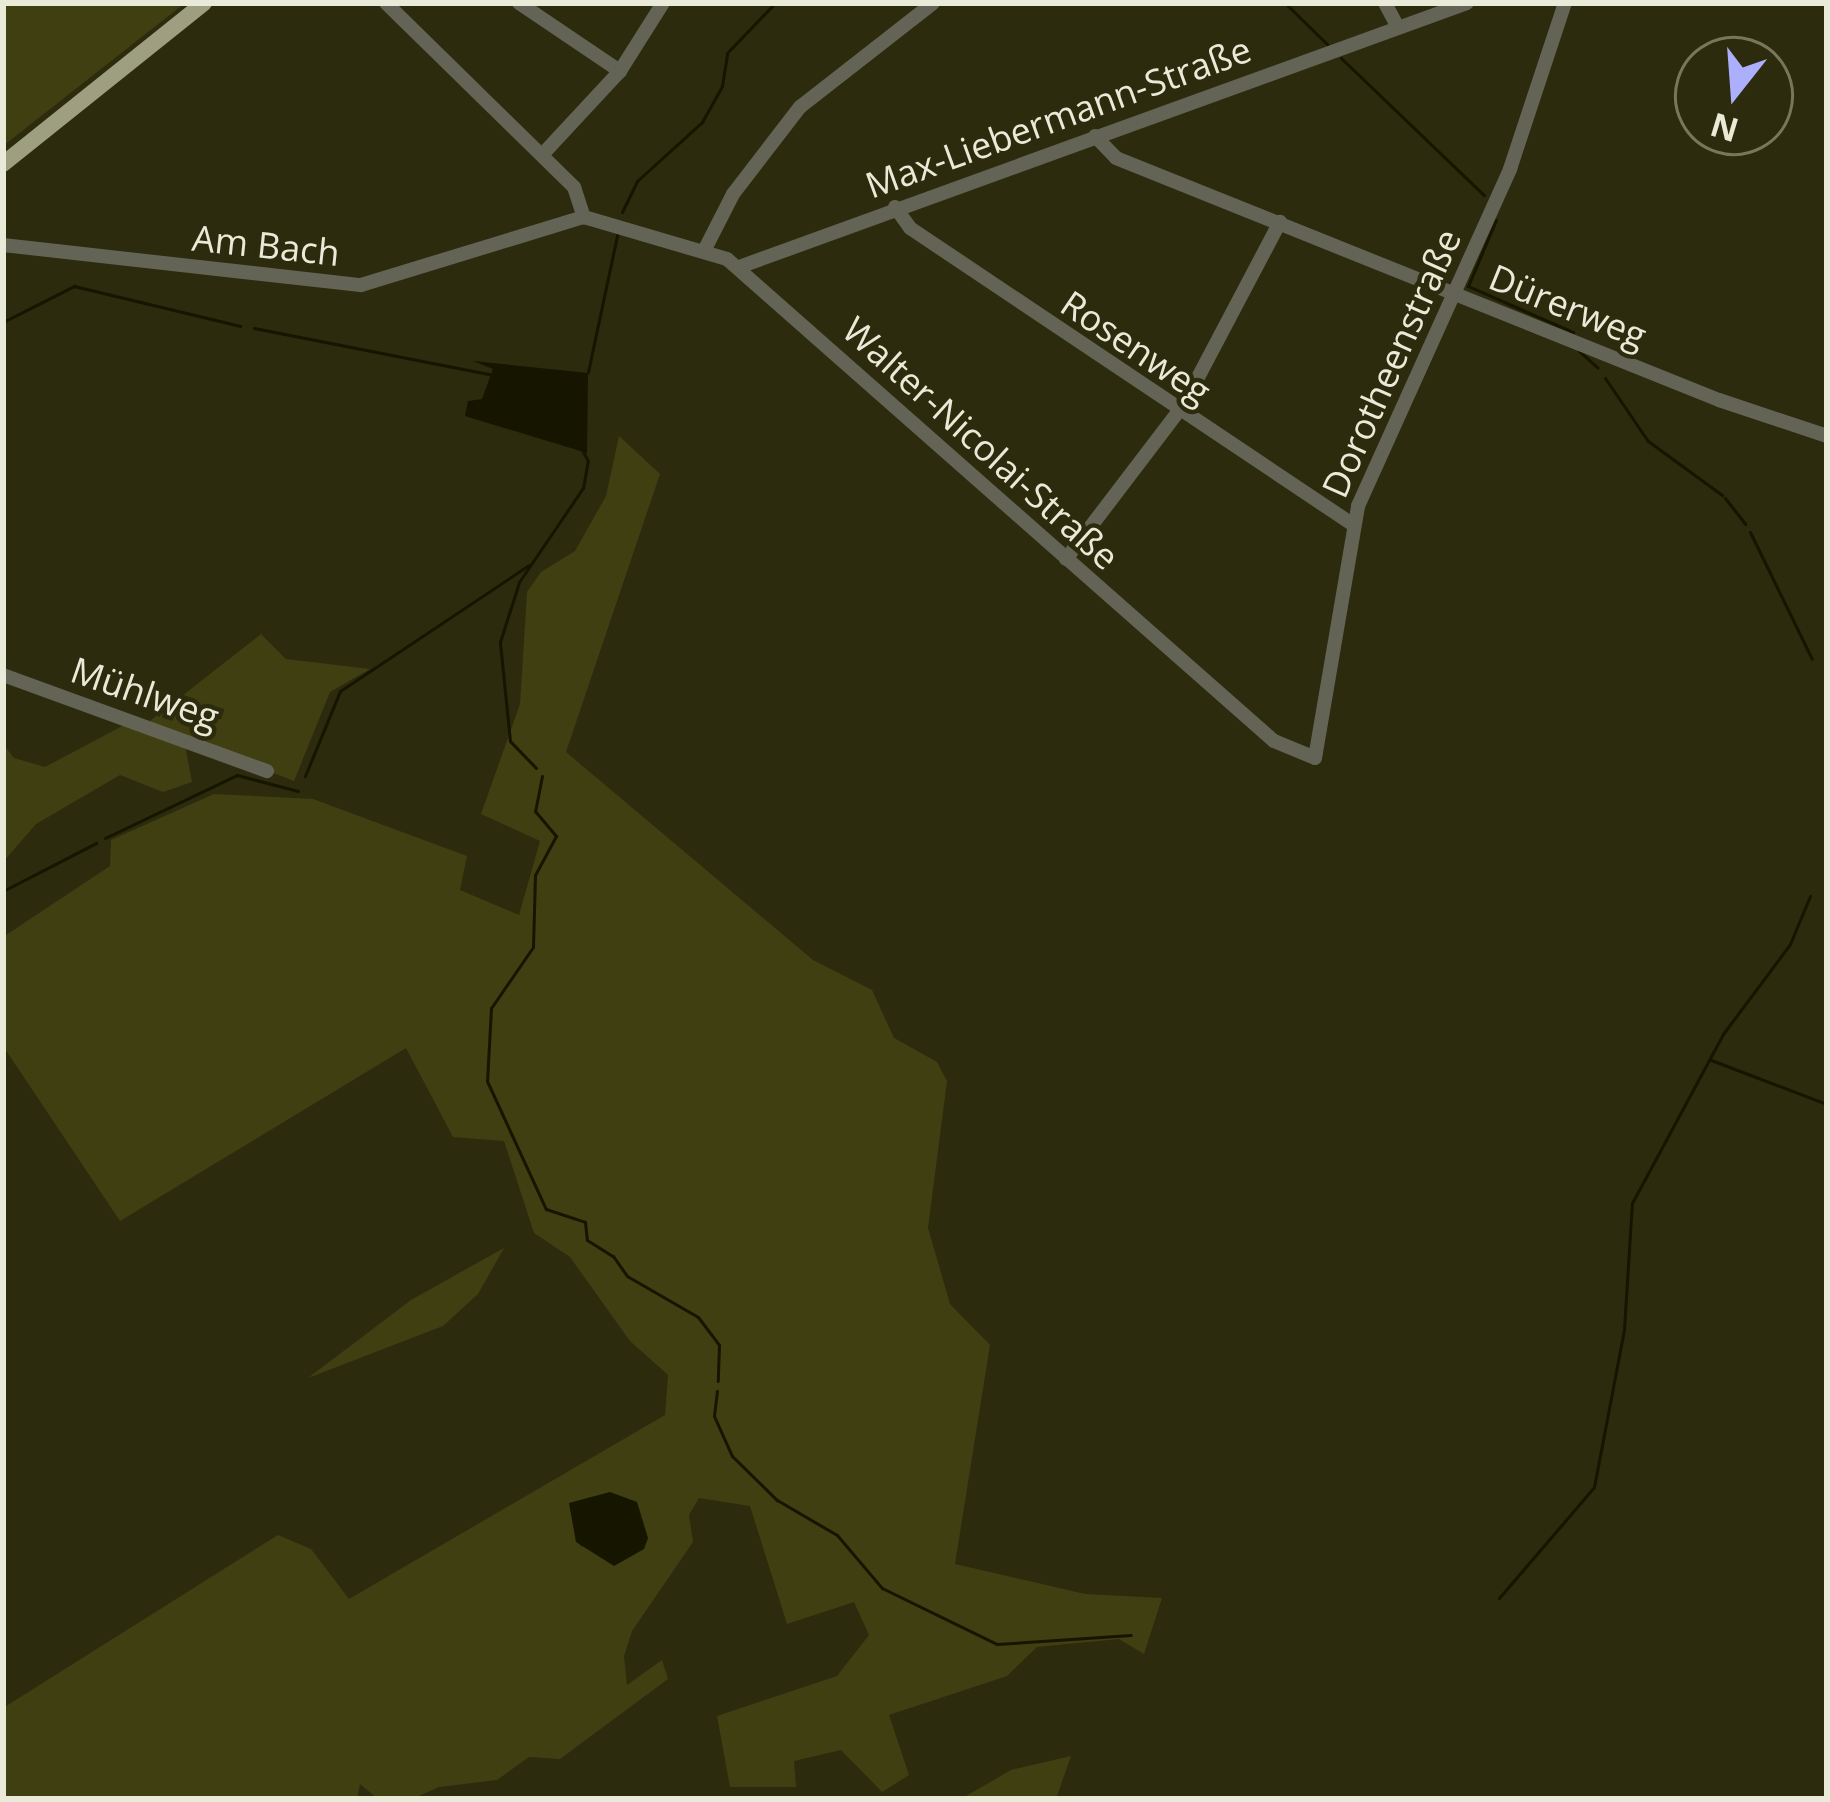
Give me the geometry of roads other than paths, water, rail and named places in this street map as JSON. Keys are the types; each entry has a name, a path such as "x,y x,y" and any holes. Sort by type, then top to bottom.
{"main road":[{"path":"3,164 204,3"}],"street":[{"path":"386,3 574,187 584,217"},
{"path":"519,3 620,71"},
{"path":"542,155 620,71 663,3"},
{"path":"704,251 733,194 800,107 933,3"},
{"path":"1385,3 1398,27"},
{"name":"Max-Liebermann-Straße","path":"739,267 1467,3"},
{"name":"Dorotheenstraße","path":"1315,758 1352,524 1510,169 1565,3"},
{"name":"Dürerweg","path":"1095,136 1116,158 1827,436"},
{"name":"Rosenweg","path":"895,207 910,228 1178,412 1352,524"},
{"name":"Walter-Nicolai-Straße","path":"584,217 704,251 739,267 1274,741 1315,758"},
{"name":"Am Bach","path":"3,245 362,285 584,217"},
{"path":"1066,559 1178,412 1280,222"},
{"name":"Mühlweg","path":"3,675 267,770"}],"waterway":[{"path":"622,212 637,181 702,122 722,86 727,53 775,3"},
{"path":"1285,3 1327,44"},
{"path":"1341,58 1484,195"},
{"path":"1496,220 1468,286 1573,332"},
{"path":"588,372 617,235"},
{"path":"3,322 74,286 240,326"},
{"path":"254,328 493,375"},
{"path":"1579,351 1598,368"},
{"path":"1605,378 1648,441 1722,495"},
{"path":"536,768 510,741 500,642 519,582 583,488 588,461 581,448"},
{"path":"1725,498 1745,524"},
{"path":"1750,532 1812,659"},
{"path":"305,776 340,691 529,565"},
{"path":"105,838 237,775 298,791"},
{"path":"542,776 535,811 556,836 535,875 533,947 491,1008 487,1081 546,1209 585,1222 587,1240 613,1256 627,1276 698,1317 719,1345 718,1381"},
{"path":"3,891 96,843"},
{"path":"1499,1598 1594,1487 1624,1329 1632,1203 1723,1034 1790,944 1810,896"},
{"path":"1711,1060 1827,1104"},
{"path":"717,1391 714,1416 732,1456 777,1500 837,1535 882,1588 997,1644 1131,1635"}]}
